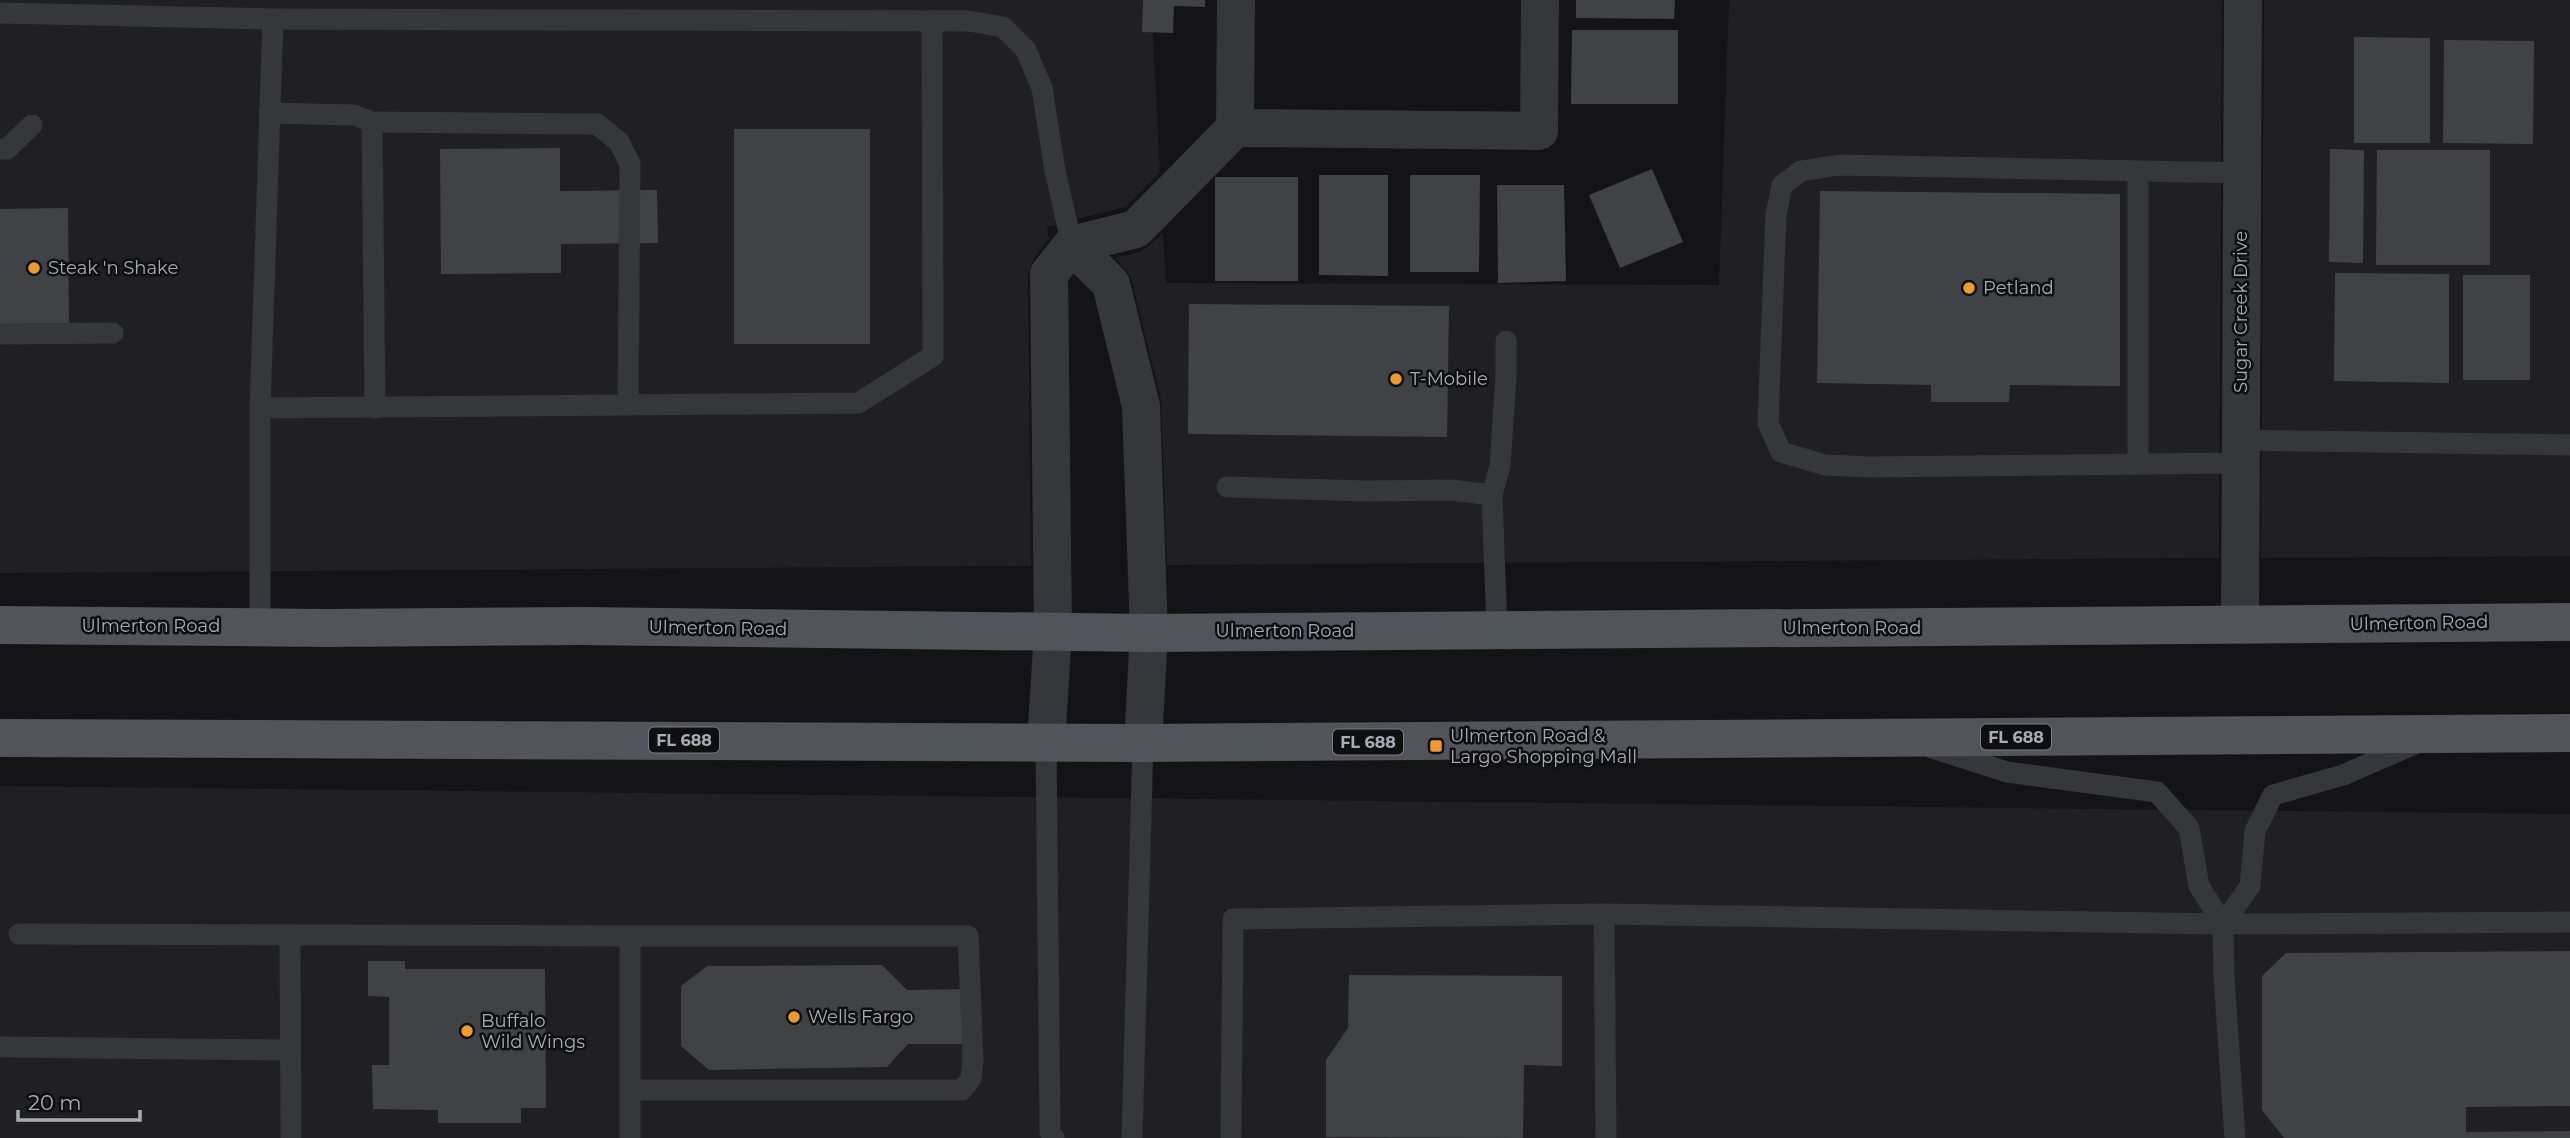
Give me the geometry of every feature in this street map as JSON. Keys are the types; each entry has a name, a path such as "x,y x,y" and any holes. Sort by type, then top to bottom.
{"main road":[{"name":"Ulmerton Road","path":"0,625 581,626 1149,632 2570,622"},
{"name":"FL 688","path":"0,738 1143,743 2570,733"}],"street":[{"path":"1046,743 1053,632 1049,274 1072,245 1136,229 1235,128 1236,0"},
{"path":"1235,128 1539,131 1540,0"},
{"name":"Sugar Creek Drive","path":"2239,624 2243,0"},
{"path":"1072,245 1111,284 1141,406 1149,632 1143,743"}],"lane":[{"path":"0,13 273,19 970,21 1003,27 1026,50 1042,88 1055,171 1072,245"},
{"path":"260,627 260,408 273,19"},
{"path":"260,408 858,403 933,356 932,21"},
{"path":"269,113 354,115 372,122 597,124 619,142 630,164 628,405"},
{"path":"372,122 376,408"},
{"path":"0,149 6,149 32,125"},
{"path":"2242,173 1839,164 1801,171 1782,186 1776,215 1768,423 1781,452 1825,465 1870,467 2138,464 2240,452 2570,445"},
{"path":"2138,171 2138,464"},
{"path":"0,334 113,333"},
{"path":"1497,630 1492,495 1500,466 1506,341"},
{"path":"1227,487 1368,491 1451,490 1492,495"},
{"path":"2223,924 2250,886 2255,831 2273,795 2343,775 2440,733"},
{"path":"1904,738 2007,772 2157,792 2189,828 2199,886 2223,924 2235,1138"},
{"path":"1046,743 1050,1132 1054,1138"},
{"path":"1132,1138 1143,743"},
{"path":"1604,914 1606,1138"},
{"path":"1231,1138 1233,919 1604,914 2223,924 2570,922"},
{"path":"19,934 968,936 973,1060 971,1077 962,1090 630,1090"},
{"path":"290,935 291,1138"},
{"path":"629,1138 631,936"},
{"path":"0,1046 290,1050"}],"shaded area":[{"path":"0,0 1151,0 1160,172 1125,207 1077,219 1070,212 1061,224 1047,227 1049,239 1034,258 1028,274 1031,566 0,573"},
{"path":"1729,0 2222,0 2219,558 1167,565 1161,400 1131,277 1116,258 1140,252 1163,233 1166,283 1719,285"},
{"path":"2264,0 2570,0 2570,556 2261,558"},
{"path":"0,786 2570,814 2570,1138 0,1138"}],"building":[{"path":"1143,0 1205,0 1205,7 1174,6 1173,33 1142,32"},
{"path":"1576,0 1675,0 1674,19 1576,18"},
{"path":"1572,30 1678,30 1678,104 1571,104"},
{"path":"2354,37 2430,38 2430,143 2354,143"},
{"path":"2444,40 2534,41 2533,144 2443,143"},
{"path":"734,129 870,129 870,344 734,344"},
{"path":"560,148 560,191 657,190 658,243 561,244 561,273 441,274 440,149"},
{"path":"2330,149 2364,150 2363,263 2329,262"},
{"path":"2377,150 2490,150 2490,265 2376,265"},
{"path":"1652,169 1683,242 1620,268 1589,195"},
{"path":"1319,175 1388,175 1388,276 1319,275"},
{"path":"1410,175 1480,175 1479,272 1410,272"},
{"path":"1215,177 1298,177 1298,281 1215,281"},
{"path":"1497,185 1564,185 1566,281 1498,283"},
{"name":"Petland","path":"1820,191 2120,194 2120,386 2010,385 2009,402 1931,402 1931,385 1817,383"},
{"name":"Steak 'n Shake","path":"68,208 69,327 0,327 0,209"},
{"path":"2335,273 2449,274 2449,383 2334,381"},
{"path":"2463,275 2530,275 2530,380 2463,380"},
{"path":"1189,304 1449,306 1447,437 1188,434"},
{"path":"2570,951 2570,1106 2466,1107 2466,1132 2570,1131 2570,1138 2284,1138 2262,1110 2262,976 2286,953"},
{"name":"Buffalo Wild Wings","path":"368,961 405,961 405,969 545,969 546,1108 521,1108 521,1123 438,1123 438,1110 373,1109 372,1065 389,1065 389,997 368,996"},
{"name":"Wells Fargo","path":"882,965 907,990 967,989 968,1044 908,1044 887,1067 709,1070 681,1046 681,986 707,966"},
{"path":"1349,975 1562,976 1562,1066 1524,1065 1523,1138 1326,1137 1326,1060 1348,1028"}],"place":[{"name":"Steak 'n Shake","path":"34,268"},
{"name":"Petland","path":"1969,288"},
{"name":"T-Mobile","path":"1396,379"},
{"name":"Ulmerton Road & Largo Shopping Mall","path":"1436,746"},
{"name":"Wells Fargo","path":"794,1017"},
{"name":"Buffalo Wild Wings","path":"467,1031"}]}
